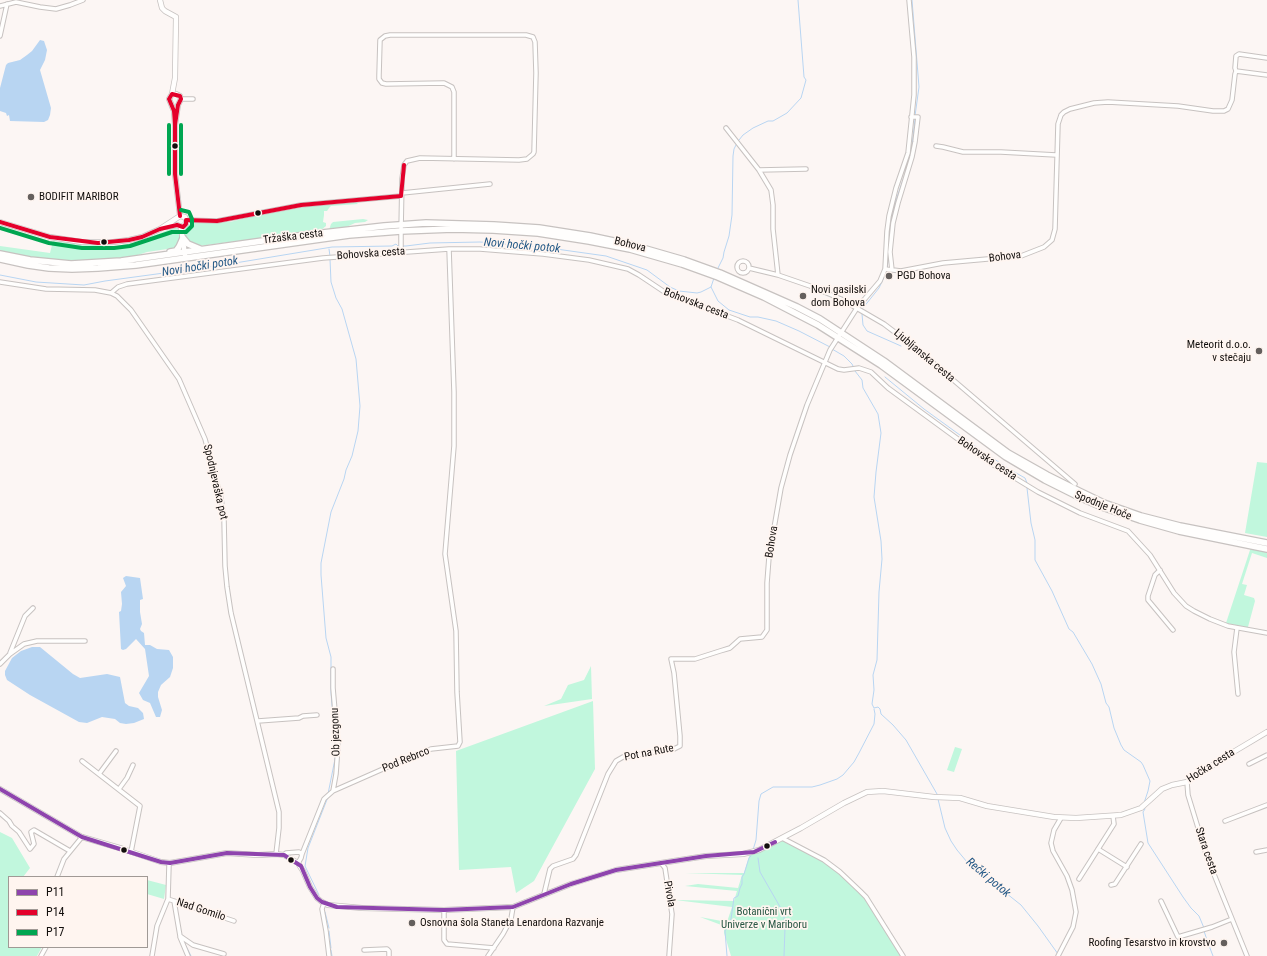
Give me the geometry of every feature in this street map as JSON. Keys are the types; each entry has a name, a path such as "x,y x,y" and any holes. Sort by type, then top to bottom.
{"main road":[{"name":"Tržaška cesta","path":"0,254 30,260 71,264 121,261 158,256 186,255 202,250 312,234 401,228"},
{"name":"Tržaška cesta","path":"0,259 28,265 72,269 136,265 186,255 401,228"},
{"name":"Bohova","path":"401,228 493,230 563,236 630,250 711,272 797,307 841,332 884,361 959,420"},
{"path":"158,256 163,253 176,251 183,238 188,244 202,250"},
{"name":"Bohova","path":"719,275 795,312 818,325 846,342 959,420"},
{"name":"Spodnje Hoče","path":"959,420 1008,453 1047,475 1104,503 1141,516 1180,526 1267,543"},
{"name":"Spodnje Hoče","path":"959,420 1006,457 1045,480 1102,507 1179,531 1267,549"}],"street":[{"path":"0,6 24,3 56,9 83,0"},
{"path":"160,0 162,8 176,17 175,78 172,94 169,99 172,104 175,125 175,174 178,218 186,255"},
{"name":"Bohova","path":"888,269 886,235 889,216 896,188 908,153 914,117 914,84 909,0"},
{"path":"0,36 8,4"},
{"path":"401,251 400,241 404,165 407,161 414,159 518,160 527,159 533,154 536,73 535,42 533,37 390,35 385,36 380,40 379,79 382,83 444,83 452,87 454,92 454,159"},
{"name":"Bohova","path":"888,269 901,271 943,263 1021,256 1033,253 1047,245 1052,240 1055,228 1056,155 1058,122 1061,116 1070,109 1094,103 1108,102 1178,106 1224,111 1228,109 1232,100 1236,71 1236,56 1238,54 1267,58"},
{"path":"1236,71 1267,74"},
{"path":"175,78 178,94 181,99"},
{"path":"172,94 178,94"},
{"path":"181,99 193,99"},
{"path":"175,125 178,105 181,99"},
{"path":"172,104 178,105"},
{"name":"Bohova","path":"740,639 762,637 767,630 767,583 769,559 781,488 797,432 824,362 857,308 880,282 888,269 893,223 912,157 918,118 914,117"},
{"path":"726,128 769,185 772,196 773,229 778,275"},
{"path":"936,146 962,152 1001,152 1056,155"},
{"path":"759,170 806,169"},
{"path":"0,222 50,238 98,243 129,240 142,237 160,229 178,218 185,217 186,220 224,221 301,205 402,195 490,184"},
{"path":"160,229 185,226 186,220"},
{"name":"Pod Rebrco","path":"331,793 417,754 431,749 458,746 460,742 456,631 445,554 454,446 454,392 449,249"},
{"name":"Bohovska cesta","path":"111,293 118,286 127,284 328,257 401,251 480,249 544,254 589,260 628,269 640,275 666,293 738,320 838,369 859,368 871,372 888,388 992,464 1038,492 1080,513 1128,531 1147,551 1174,593 1186,606 1210,620 1238,628 1267,633"},
{"name":"Ljubljanska cesta","path":"749,268 778,275 841,299 884,324 917,349 1075,484"},
{"path":"0,282 46,290 95,290 111,293"},
{"name":"Spodnjevaška pot","path":"111,293 117,296 131,310 179,379 205,439 221,498 224,519 225,566 231,613 279,812 276,854"},
{"path":"1160,570 1156,575 1148,596 1148,600 1173,630"},
{"path":"10,654 25,616 34,608"},
{"path":"1238,628 1234,652 1238,694"},
{"name":"Pot na Rute","path":"544,894 552,866 572,859 576,855 608,774 616,761 623,757 667,751 680,746 674,673 671,659 695,658 703,656 730,648 740,639"},
{"path":"0,664 10,654 24,644 37,641 85,641"},
{"name":"Ob jezgonu","path":"331,793 336,769 338,746 333,688 333,669"},
{"path":"258,721 300,718 303,716 316,715"},
{"name":"Hočka cesta","path":"782,838 856,796 867,792 903,792 939,798 960,798 987,806 1017,812 1061,818 1113,816 1137,810 1162,789 1186,782 1267,732"},
{"path":"99,774 116,751"},
{"path":"1249,764 1267,755"},
{"path":"82,761 140,806 131,852"},
{"path":"119,789 127,778 132,765"},
{"name":"Stara cesta","path":"1186,782 1188,795 1207,857 1248,956"},
{"path":"0,789 82,837 152,860 170,864 227,853 284,855 298,863 313,893 318,899 324,903 357,908 444,910 513,907 571,884 616,870 706,856 754,852 782,838 824,860 840,872 860,891 866,897 903,956"},
{"path":"298,863 326,797 331,793"},
{"path":"1225,821 1267,805"},
{"path":"0,813 19,832 30,849 34,844 31,832 34,830 70,851"},
{"path":"1079,879 1114,824 1113,816"},
{"path":"1061,818 1054,830 1051,843 1053,851 1067,876 1072,890 1076,912 1073,927 1059,954 1064,956"},
{"path":"57,876 64,859 82,837"},
{"path":"1111,885 1115,884 1141,844"},
{"path":"1098,849 1127,867"},
{"path":"1256,852 1267,850"},
{"path":"284,855 286,853 296,851 302,854"},
{"name":"Pivola","path":"661,863 665,868 672,914 669,956"},
{"path":"152,956 157,926 168,899 170,864"},
{"name":"Nad Gomilo","path":"168,899 234,920"},
{"path":"174,900 180,936 188,956"},
{"path":"1161,901 1178,937 1212,927 1232,919"},
{"path":"324,903 322,909 329,956"},
{"path":"488,956 511,919 513,907"},
{"path":"444,910 444,940 447,944 494,948"},
{"path":"180,936 193,945 224,954"},
{"path":"364,950 387,949 389,951 389,956"}],"green space":[{"path":"356,202 358,204 331,206 327,211 324,211 323,222 326,223 326,226 321,230 199,246 192,245 185,237 185,228 191,223 230,222 311,206"},
{"path":"363,219 368,220 365,222 355,223 342,229 329,230 333,222"},
{"path":"175,227 178,229 180,239 178,245 174,248 147,252 132,257 109,260 66,261 22,256 0,251 0,246 50,253 53,241 117,246 141,241"},
{"path":"1257,462 1267,463 1267,537 1245,533"},
{"path":"1251,547 1267,552 1267,558 1252,553 1242,584 1247,585 1244,595 1254,598 1255,601 1248,627 1245,627 1226,623"},
{"path":"591,666 592,699 544,706 561,699 568,685 584,680"},
{"path":"593,701 595,769 534,881 516,893 511,867 459,870 456,751"},
{"path":"955,747 962,749 954,772 947,770"},
{"path":"0,832 12,838 30,868 24,876 8,876 8,948 41,948 37,956 0,956"},
{"name":"Botanični vrt Univerze v Mariboru","path":"782,838 824,860 860,891 903,956 731,956 724,933 724,926 700,917 727,922 732,907 675,900 734,901 737,891 685,886 698,884 738,888 742,875 685,873 744,873 750,853"},
{"path":"148,880 166,885 164,899 148,894"}],"water":[{"path":"40,40 44,41 47,50 45,60 40,70 51,108 50,115 48,120 44,122 10,121 9,115 7,116 6,113 0,111 0,88 6,65 8,63 20,60 27,55"},
{"path":"126,576 140,578 143,599 140,600 142,624 140,629 144,633 145,645 150,645 157,649 169,650 173,657 173,668 170,677 161,685 158,692 162,710 160,717 156,717 150,703 143,700 139,693 149,676 145,649 136,639 126,649 121,649 119,612 121,611 122,604 121,592 126,586 123,578"},
{"path":"32,647 40,647 80,678 107,674 120,677 125,703 129,706 138,708 143,713 144,719 126,724 120,723 115,719 102,717 87,723 79,722 30,695 7,680 5,671 12,658 21,651"}],"waterway":[{"name":"Novi hočki potok","path":"739,140 753,128 768,121 773,121 787,113 801,98 806,80 804,77 798,0"},
{"path":"912,0 919,87 915,116"},
{"path":"912,146 915,119"},
{"name":"Novi hočki potok","path":"717,270 723,258 729,236 732,215 733,156 737,143"},
{"path":"863,308 879,288 887,271 892,217 905,174"},
{"name":"Novi hočki potok","path":"0,275 36,282 84,285 223,265 332,247 392,246 396,244 398,246 406,246 430,243 480,242 542,247 606,256 647,270 670,287 679,291 701,292 711,287 714,278"},
{"path":"329,249 330,256"},
{"path":"328,794 335,759 335,741 331,693 331,657 326,638 321,563 331,512 352,456 358,431 360,406 356,359 342,309 336,298 331,282 330,259"},
{"path":"711,287 718,301 729,310 750,317 758,317 776,321 830,347"},
{"path":"862,314 863,325 867,331 901,346"},
{"path":"832,349 844,356 854,368"},
{"path":"855,371 862,380 863,388 878,414 881,433 874,497 881,541 882,559 879,592 877,660 873,675 874,690 872,704 874,708 878,707 880,709 881,714 906,740 937,794"},
{"path":"885,377 924,409 975,446 1025,478 1027,483"},
{"path":"1027,488 1031,523 1035,540 1035,560 1052,591 1069,629 1073,632 1092,664 1101,684 1114,728 1121,745 1124,750 1143,765 1150,781 1144,803"},
{"path":"753,850 756,840 759,801 761,794 773,787 812,787 837,779 843,775 854,762 874,724 874,709"},
{"path":"319,895 305,866 308,848 328,797"},
{"name":"Rečki potok","path":"938,799 945,828 957,850 967,862 1021,905 1058,954"},
{"path":"1145,809 1143,812 1148,843 1183,897 1199,916 1204,928"},
{"path":"727,956 725,931 731,919 734,898 738,896 742,884 742,877 751,856"},
{"path":"758,858 760,872 783,912 785,928 784,956"},
{"path":"325,912 329,928"},
{"path":"329,931 331,948"},
{"path":"1204,931 1207,940"},
{"path":"1208,943 1213,956"},
{"path":"186,946 191,956"},
{"path":"331,950 332,956"}],"transit line":[{"name":"P14","path":"172,94 180,96 181,99 178,105 175,125 174,111 169,99 172,94"},
{"name":"P17","path":"169,125 169,174"},
{"name":"P14","path":"175,125 175,174 180,216"},
{"name":"P17","path":"181,125 181,174"},
{"name":"P14","path":"401,196 404,165"},
{"name":"P14","path":"186,220 217,221 301,205 401,196"},
{"name":"P17","path":"0,228 49,243 82,248 114,248 130,246 172,232 186,232 192,226 192,219 189,212 181,210"},
{"name":"P14","path":"0,222 50,237 98,243 129,240 142,237 160,229 177,225 183,227 186,224 186,220"},
{"name":"P11","path":"0,789 82,837 161,862 170,863 227,853 284,855 301,866 310,887 317,898 322,902 337,907 444,910 513,907 571,884 616,870 706,856 754,852 775,842"}],"place":[{"name":"BODIFIT MARIBOR","path":"31,197"},
{"name":"PGD Bohova","path":"889,276"},
{"name":"Novi gasilski dom Bohova","path":"803,296"},
{"name":"Meteorit d.o.o. v stečaju","path":"1259,351"},
{"name":"Osnovna šola Staneta Lenardona Razvanje","path":"412,923"},
{"name":"Roofing Tesarstvo in krovstvo","path":"1224,943"}]}
